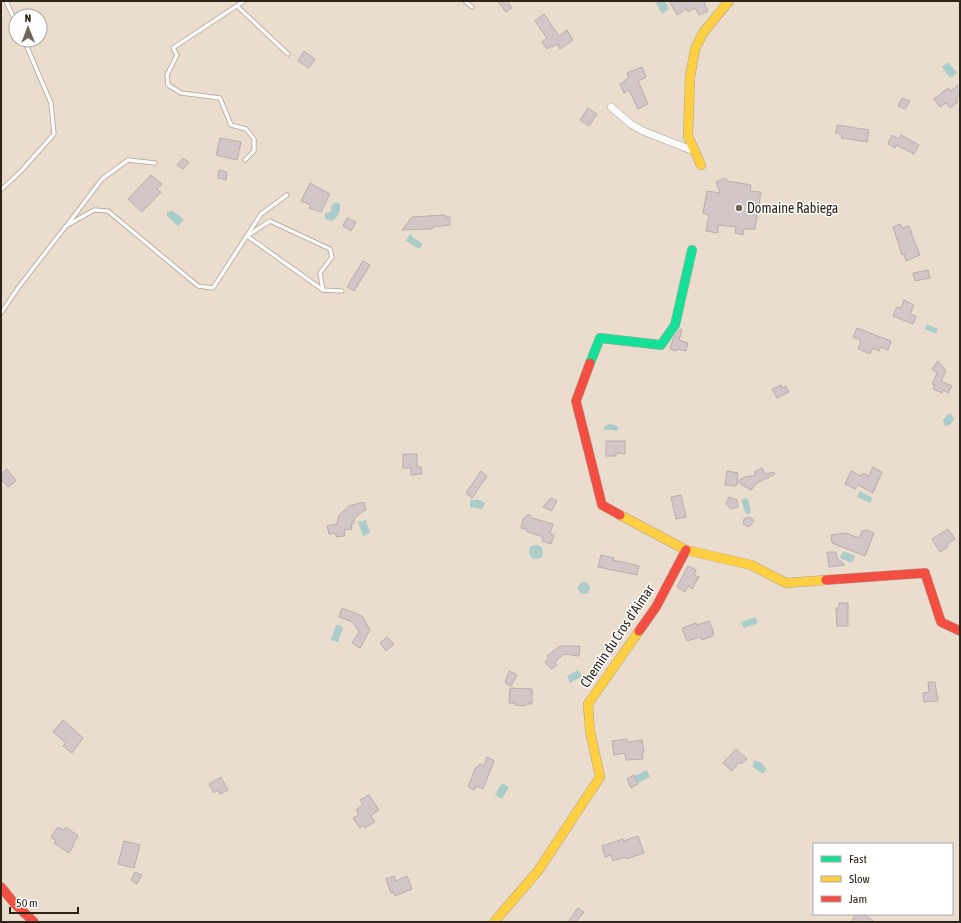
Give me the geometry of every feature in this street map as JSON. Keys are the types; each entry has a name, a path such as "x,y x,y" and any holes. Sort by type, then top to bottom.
{"street":[{"path":"701,165 688,136 690,77 695,49 711,23 729,1"},
{"path":"611,107 631,124 643,131 694,151"},
{"path":"692,250 675,325 661,345 600,338 576,401 602,505 686,550 751,565 786,583 925,573 941,622 960,631"},
{"name":"Chemin du Cros d'Aimar","path":"494,922 538,871 600,777 590,731 588,704 656,607 686,550"},
{"path":"1,887 14,903 34,922"}],"lane":[{"path":"244,1 173,48 177,55 167,75 168,85 181,93 220,98 231,125 246,129 254,139 254,151 245,160"},
{"path":"465,1 472,8"},
{"path":"237,6 288,54"},
{"path":"1,190 22,170 54,134 51,103 27,48"},
{"path":"1,313 18,288 102,179 128,160 155,163"},
{"path":"66,226 94,210 108,211 198,286 214,288 261,214 287,195"},
{"path":"247,236 270,221 330,249 332,257 320,273 323,290"},
{"path":"247,236 323,290 342,291"}],"water":[{"path":"655,1 665,1 669,9 662,14"},
{"path":"948,62 957,73 950,78 942,67"},
{"path":"335,202 340,204 337,216 332,221 325,219 325,214 331,211 331,206"},
{"path":"172,210 184,220 178,226 167,216 167,212"},
{"path":"410,234 423,244 419,249 406,241"},
{"path":"927,324 938,329 936,334 925,329"},
{"path":"948,414 951,414 954,419 950,425 946,426 943,420"},
{"path":"609,424 618,427 618,430 604,430 604,427"},
{"path":"860,491 873,498 870,503 857,497"},
{"path":"747,498 751,511 749,514 746,514 741,500"},
{"path":"470,500 480,500 485,503 482,509 470,507"},
{"path":"366,520 370,533 363,536 358,522"},
{"path":"536,545 541,547 543,552 541,557 536,559 531,557 529,552 531,547"},
{"path":"843,551 855,556 852,563 840,558"},
{"path":"586,582 589,583 589,593 582,594 579,593 578,586 579,583"},
{"path":"755,617 758,623 744,628 741,622"},
{"path":"336,625 340,625 343,628 338,642 331,640"},
{"path":"578,670 582,676 570,683 567,676"},
{"path":"754,761 759,762 764,766 766,769 764,773 761,773 753,767"},
{"path":"647,770 650,777 638,783 635,776"},
{"path":"502,783 509,787 502,799 495,795"}],"building":[{"path":"498,1 507,1 512,8 506,12"},
{"path":"669,1 708,1 704,3 708,11 699,15 695,8 688,12 686,9 677,15"},
{"path":"544,14 559,36 567,30 573,40 560,49 557,44 547,49 542,42 547,38 535,21"},
{"path":"304,51 315,59 309,68 298,61"},
{"path":"642,67 646,77 638,81 648,104 638,109 629,90 624,93 620,84 629,78 627,73"},
{"path":"960,84 960,96 956,99 958,102 950,108 946,103 940,107 934,99 948,88 950,91"},
{"path":"902,98 910,101 905,109 898,106"},
{"path":"588,108 597,114 589,126 580,120"},
{"path":"837,125 869,130 867,142 841,138 842,134 836,133"},
{"path":"892,135 899,139 901,135 919,145 914,154 896,145 895,148 888,144"},
{"path":"220,138 241,142 237,160 216,155"},
{"path":"183,158 189,162 183,169 177,165"},
{"path":"219,170 227,172 226,180 218,178"},
{"path":"151,175 162,184 157,189 161,192 142,212 128,199"},
{"name":"Domaine Rabiega","path":"725,178 727,181 751,185 750,191 761,192 755,229 744,229 743,235 735,233 736,227 718,225 718,233 706,231 709,215 703,213 707,191 720,193 716,182"},
{"path":"310,183 330,194 321,212 309,208 311,205 301,201"},
{"path":"445,215 445,217 450,217 450,225 432,227 432,229 402,230 412,217"},
{"path":"347,218 356,222 351,231 343,226"},
{"path":"900,224 902,228 909,226 920,255 906,261 904,254 902,255 893,227"},
{"path":"363,261 370,265 354,291 347,287"},
{"path":"928,270 930,278 915,281 913,273"},
{"path":"904,300 914,305 910,314 916,316 913,324 893,316 897,307 901,308"},
{"path":"857,328 891,341 888,350 881,347 879,351 873,348 870,354 858,349 861,340 853,337"},
{"path":"680,329 682,330 679,340 688,343 686,351 677,349 676,351 670,349 673,339"},
{"path":"938,361 946,371 941,381 952,386 948,393 943,390 942,393 933,389 935,385 932,384 937,373 932,369"},
{"path":"781,385 782,388 786,386 789,392 777,398 772,389"},
{"path":"606,441 625,441 625,454 616,453 616,456 606,456"},
{"path":"403,454 417,454 417,467 421,467 422,474 411,475 411,468 403,468"},
{"path":"873,467 882,472 873,493 858,485 855,489 845,484 851,471 861,476 863,473 869,476"},
{"path":"762,468 765,474 774,472 775,474 757,483 751,490 737,482 736,486 725,485 727,471 738,473 737,481 745,477 756,475 754,472"},
{"path":"7,469 16,481 8,487 1,479 1,474"},
{"path":"481,471 487,476 472,498 466,493"},
{"path":"681,495 686,517 676,519 671,497"},
{"path":"729,497 737,500 738,507 731,509 726,504"},
{"path":"551,498 557,501 551,511 543,507"},
{"path":"364,502 366,510 354,519 354,524 351,524 352,529 344,530 345,536 336,537 336,533 329,534 327,526 337,524 339,515 349,506"},
{"path":"529,514 532,518 553,524 550,533 554,535 551,544 542,541 543,537 526,531 527,529 521,528 523,519"},
{"path":"750,517 754,521 749,527 743,524 744,519"},
{"path":"948,529 955,539 947,544 948,547 940,552 932,539"},
{"path":"867,530 874,533 865,556 832,543 831,535 846,533 859,538 862,531"},
{"path":"827,552 836,552 837,558 845,565 829,567"},
{"path":"601,555 614,558 613,560 639,566 637,575 598,567"},
{"path":"688,566 696,570 694,575 699,577 692,589 688,586 685,592 677,587"},
{"path":"839,603 848,603 848,626 837,626 836,608 839,608"},
{"path":"342,608 362,616 370,630 360,648 352,643 359,632 353,622 339,617"},
{"path":"709,621 714,633 712,633 713,636 702,640 701,637 687,641 682,628 696,623 697,625"},
{"path":"387,637 394,644 386,651 380,643"},
{"path":"560,646 580,646 579,656 564,654 555,662 557,665 551,669 545,662 549,658 547,656"},
{"path":"509,671 517,675 511,686 505,683"},
{"path":"928,682 935,682 938,701 924,702 923,693 929,692"},
{"path":"510,688 532,689 532,704 526,704 525,706 509,703"},
{"path":"63,720 83,738 72,753 63,746 66,743 53,732"},
{"path":"627,739 627,742 642,740 644,752 642,753 643,759 626,760 625,753 614,755 612,741"},
{"path":"736,749 747,759 742,764 740,762 732,771 723,763"},
{"path":"487,757 494,761 483,789 476,786 474,790 468,787 476,767 480,764 484,766"},
{"path":"634,775 638,784 631,788 627,779"},
{"path":"221,777 228,790 220,794 218,790 214,793 209,784"},
{"path":"369,795 379,810 371,815 375,822 365,828 364,825 360,828 353,818 359,815 356,810 363,805 360,800"},
{"path":"58,827 64,830 66,827 78,836 69,853 54,843 56,841 51,837"},
{"path":"638,836 644,853 626,859 625,857 613,861 611,855 605,857 602,846"},
{"path":"124,841 140,845 134,868 118,864"},
{"path":"135,872 142,875 137,884 131,880"},
{"path":"394,876 396,881 407,876 412,889 395,896 393,892 391,893 386,879"},
{"path":"578,908 584,912 576,922 568,922"},
{"path":"855,915 864,915 875,922 851,922"}],"traffic: fast":[{"path":"590,363 600,338 661,345 675,325 692,250"}],"traffic: slow":[{"path":"701,165 688,136 690,77 695,49 703,33 729,1"},
{"path":"620,515 686,550 751,565 786,583 826,580"},
{"path":"494,922 538,871 600,777 590,731 588,704 639,631"}],"traffic: jam":[{"path":"590,363 576,401 602,505 620,515"},
{"path":"639,631 656,607 686,550"},
{"path":"826,580 925,573 941,622 960,631"},
{"path":"1,887 14,903 34,922"}],"place":[{"name":"Domaine Rabiega","path":"739,208"}]}
